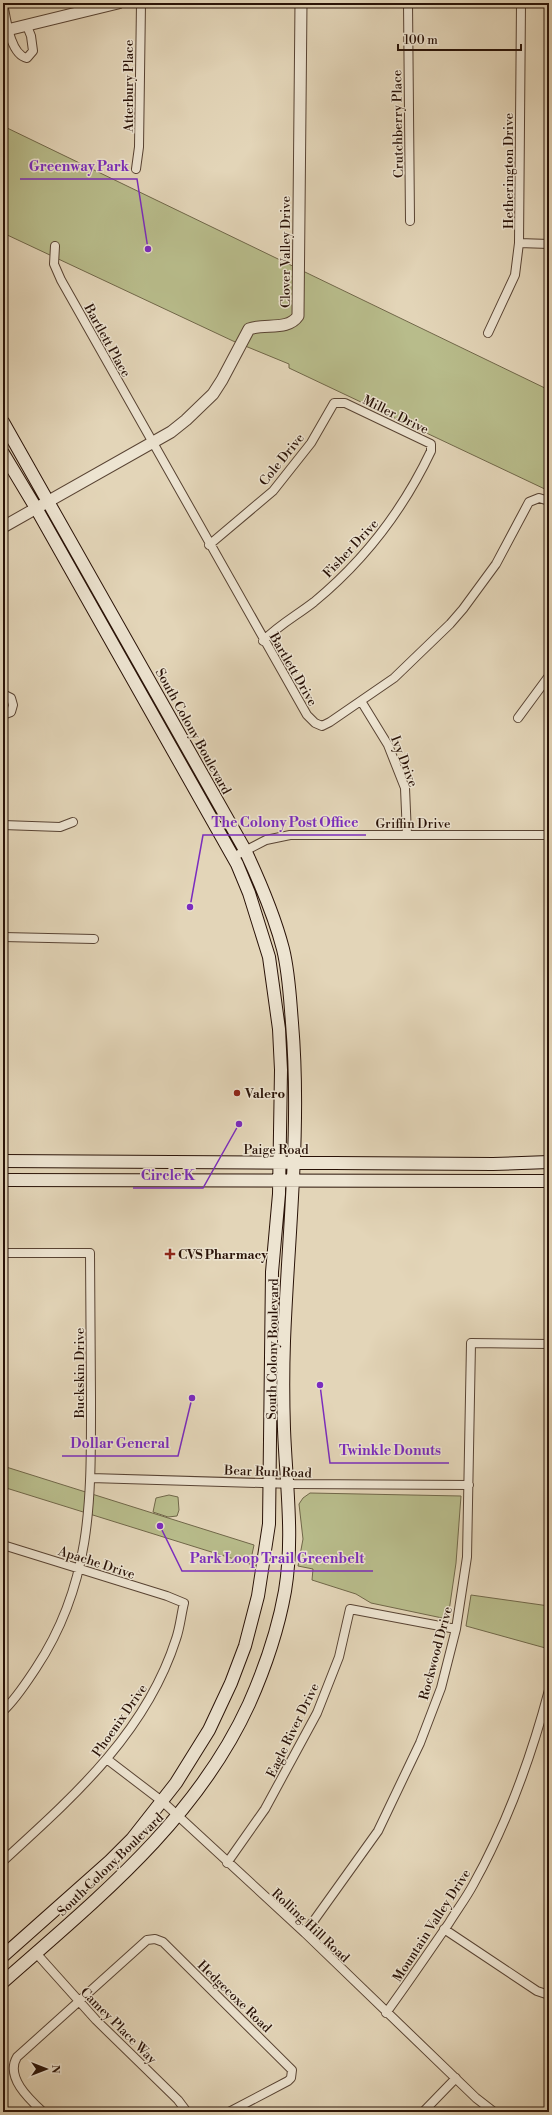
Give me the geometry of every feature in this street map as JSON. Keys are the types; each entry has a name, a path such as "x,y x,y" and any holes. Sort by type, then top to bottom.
{"main road":[{"name":"South Colony Boulevard","path":"3,422 245,850 268,901 284,952 294,1050 294,1181 284,1360 284,1430 288,1484 289,1545 285,1589 271,1647 237,1728 210,1773 179,1817 154,1845 116,1881 3,1982"},
{"name":"South Colony Boulevard","path":"3,453 36,508 233,857 249,893 263,935 275,992 281,1070 279,1181 272,1289 270,1360 270,1483 266,1552 258,1596 245,1646 231,1683 208,1730 193,1757 162,1802 130,1842 3,1956"},
{"path":"152,713 164,706"},
{"path":"263,935 274,920"},
{"path":"275,992 289,991"},
{"name":"Paige Road","path":"3,1161 279,1163 549,1162"},
{"path":"158,1162 161,1180"},
{"path":"447,1181 448,1163"},
{"path":"3,1180 549,1181"},
{"path":"272,1289 279,1282 288,1279"},
{"path":"270,1360 284,1360"}],"street":[{"path":"3,3 6,31 17,53 27,58 33,52 31,36 27,26"},
{"path":"6,31 118,3"},
{"name":"Atterbury Place","path":"136,169 139,147 141,3"},
{"name":"Clover Valley Drive","path":"3,527 171,432 213,394 222,380 248,329 258,326 287,325 294,321 298,316 300,3"},
{"name":"Crutchberry Place","path":"408,3 410,221"},
{"name":"Hetherington Drive","path":"488,333 515,276 519,243 521,3"},
{"path":"519,243 549,244"},
{"name":"Bartlett Place","path":"55,246 54,264 61,280 152,443"},
{"name":"Cole Drive","path":"209,545 273,491 311,443 334,403 345,403"},
{"name":"Miller Drive","path":"345,403 431,444 431,451"},
{"name":"Bartlett Drive","path":"152,443 263,641 307,715 315,723 322,726 394,678 414,659 463,609 496,564 529,502 540,498 549,501"},
{"name":"Fisher Drive","path":"263,641 280,625 314,602 361,557 401,507 431,451"},
{"path":"518,718 549,676"},
{"path":"3,694 10,698 13,705 11,712 3,716"},
{"name":"Ivy Drive","path":"361,701 388,745 405,788 408,834"},
{"path":"3,825 60,826 73,822"},
{"name":"Griffin Drive","path":"233,857 266,840 290,836 408,834 549,835"},
{"path":"3,937 94,939"},
{"name":"Buckskin Drive","path":"3,1253 90,1253 91,1478 86,1541 80,1569 68,1607 56,1634 24,1686 3,1712"},
{"name":"Rockwood Drive","path":"305,1933 378,1831 422,1736 441,1688 456,1629 466,1557 469,1485 471,1343 549,1344"},
{"name":"Bear Run Road","path":"91,1478 288,1484 469,1485"},
{"name":"Apache Drive","path":"3,1545 184,1603"},
{"name":"Phoenix Drive","path":"3,1861 64,1805 108,1760 128,1733 157,1686 176,1638 184,1603"},
{"name":"Eagle River Drive","path":"227,1863 265,1809 317,1713 339,1657 350,1609 456,1629"},
{"name":"Mountain Valley Drive","path":"386,2013 473,1886 502,1828 538,1732 549,1690"},
{"name":"Rolling Hill Road","path":"108,1760 179,1817 227,1863 305,1933 386,2013 476,2098 494,2112"},
{"path":"444,1929 537,1991 549,1994"},
{"name":"Hedgecoxe Road","path":"78,2002 147,1940 155,1939 163,1942 290,2066 292,2074 288,2081 229,2112"},
{"name":"Camey Place Way","path":"36,1953 78,2002 178,2100 188,2112"},
{"path":"43,2112 15,2079 13,2066 17,2057 78,2002"},
{"path":"423,2112 456,2078"}],"green space":[{"path":"3,126 549,390 549,491 289,368 289,364 233,341 3,233"},
{"path":"3,1466 254,1545 250,1564 3,1487"},
{"path":"310,1493 461,1496 456,1563 448,1618 371,1603 356,1594 312,1580 313,1569 298,1566 303,1539 299,1504 303,1498"},
{"path":"169,1495 178,1497 179,1510 177,1516 168,1517 153,1512 156,1498"},
{"path":"471,1595 549,1606 549,1649 466,1626"}],"place":[{"name":"Greenway Park","path":"148,249"},
{"name":"The Colony Post Office","path":"190,907"},
{"name":"Valero","path":"237,1093"},
{"name":"Circle K","path":"239,1124"},
{"name":"CVS Pharmacy","path":"170,1254"},
{"name":"Twinkle Donuts","path":"320,1385"},
{"name":"Dollar General","path":"192,1398"},
{"name":"Park Loop Trail Greenbelt","path":"160,1526"}]}
